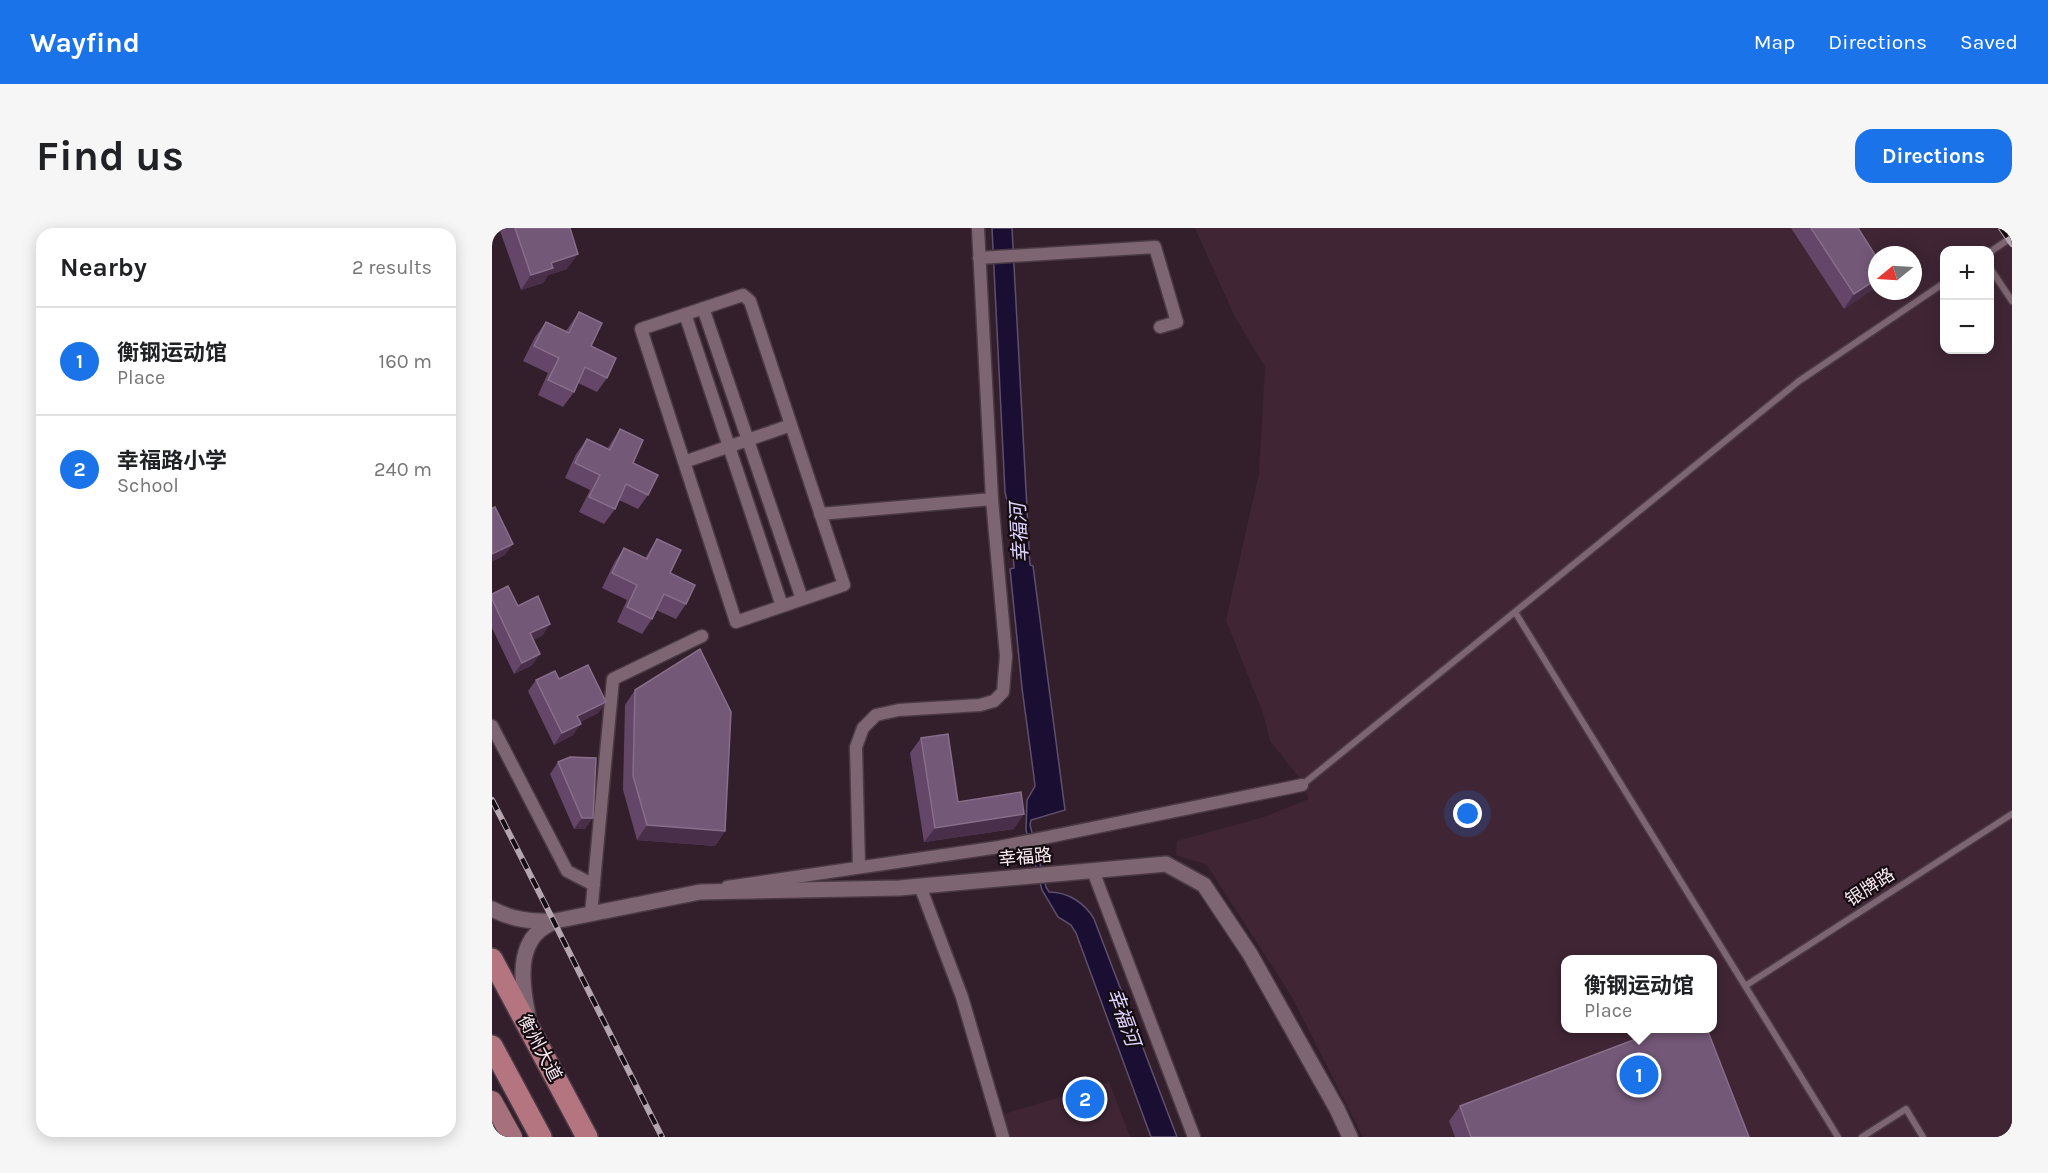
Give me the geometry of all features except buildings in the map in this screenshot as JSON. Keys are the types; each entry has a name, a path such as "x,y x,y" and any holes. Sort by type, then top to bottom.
{"highway":[{"name":"衡州大道","path":"492,958 587,1137"},
{"path":"492,1046 541,1137"}],"main road":[{"path":"492,1101 512,1137"}],"street":[{"path":"859,867 856,747 863,728 876,715 899,710 980,705 994,701 1003,692 1006,656 992,499 978,228"},
{"path":"979,258 1155,247 1177,322 1160,327"},
{"path":"742,295 750,301 844,585 736,622 641,329 704,308 742,295"},
{"path":"704,308 801,599"},
{"path":"685,314 782,606"},
{"path":"684,462 791,425"},
{"path":"820,514 992,499"},
{"path":"591,914 613,679 702,636"},
{"path":"492,726 567,871 594,885"},
{"path":"700,892 999,847 1302,784"},
{"name":"幸福路","path":"492,909 525,921 555,921 700,892 920,886 1166,864 1204,885 1250,954 1337,1109 1350,1137"},
{"path":"1093,871 1194,1137"},
{"path":"920,886 962,997 1003,1137"},
{"path":"532,1033 524,997 523,967 531,941 538,931 555,921"}],"lane":[{"path":"1994,249 2012,237"},
{"path":"1994,275 2012,301"},
{"path":"1302,784 1799,381 1940,286"},
{"path":"1515,612 1838,1137"},
{"name":"银牌路","path":"1745,986 2012,814"},
{"path":"1862,1137 1905,1109 1923,1137"}],"shaded area":[{"path":"1195,228 2012,228 2012,1137 1363,1137 1292,997 1207,865 1176,855 1177,841 1264,817 1309,799 1298,776 1270,741 1263,713 1226,620 1259,474 1265,367 1234,315"},
{"path":"1109,1082 1130,1137 1007,1137 1001,1115"}],"water":[{"name":"幸福河","path":"992,228 1012,228 1030,565 1033,566 1065,810 1031,820 1030,825 1049,892 1069,896 1086,908 1094,919 1177,1137 1151,1137 1076,933 1071,925 1058,917 1042,890 1026,830 1027,800 1035,786 1010,569 1014,568 1011,519 1005,492"}],"railway":[{"path":"2001,228 2012,244"},
{"path":"492,800 662,1137"}],"place":[{"name":"衡钢运动馆","path":"1639,1075"},
{"name":"幸福路小学","path":"1085,1099"}]}
